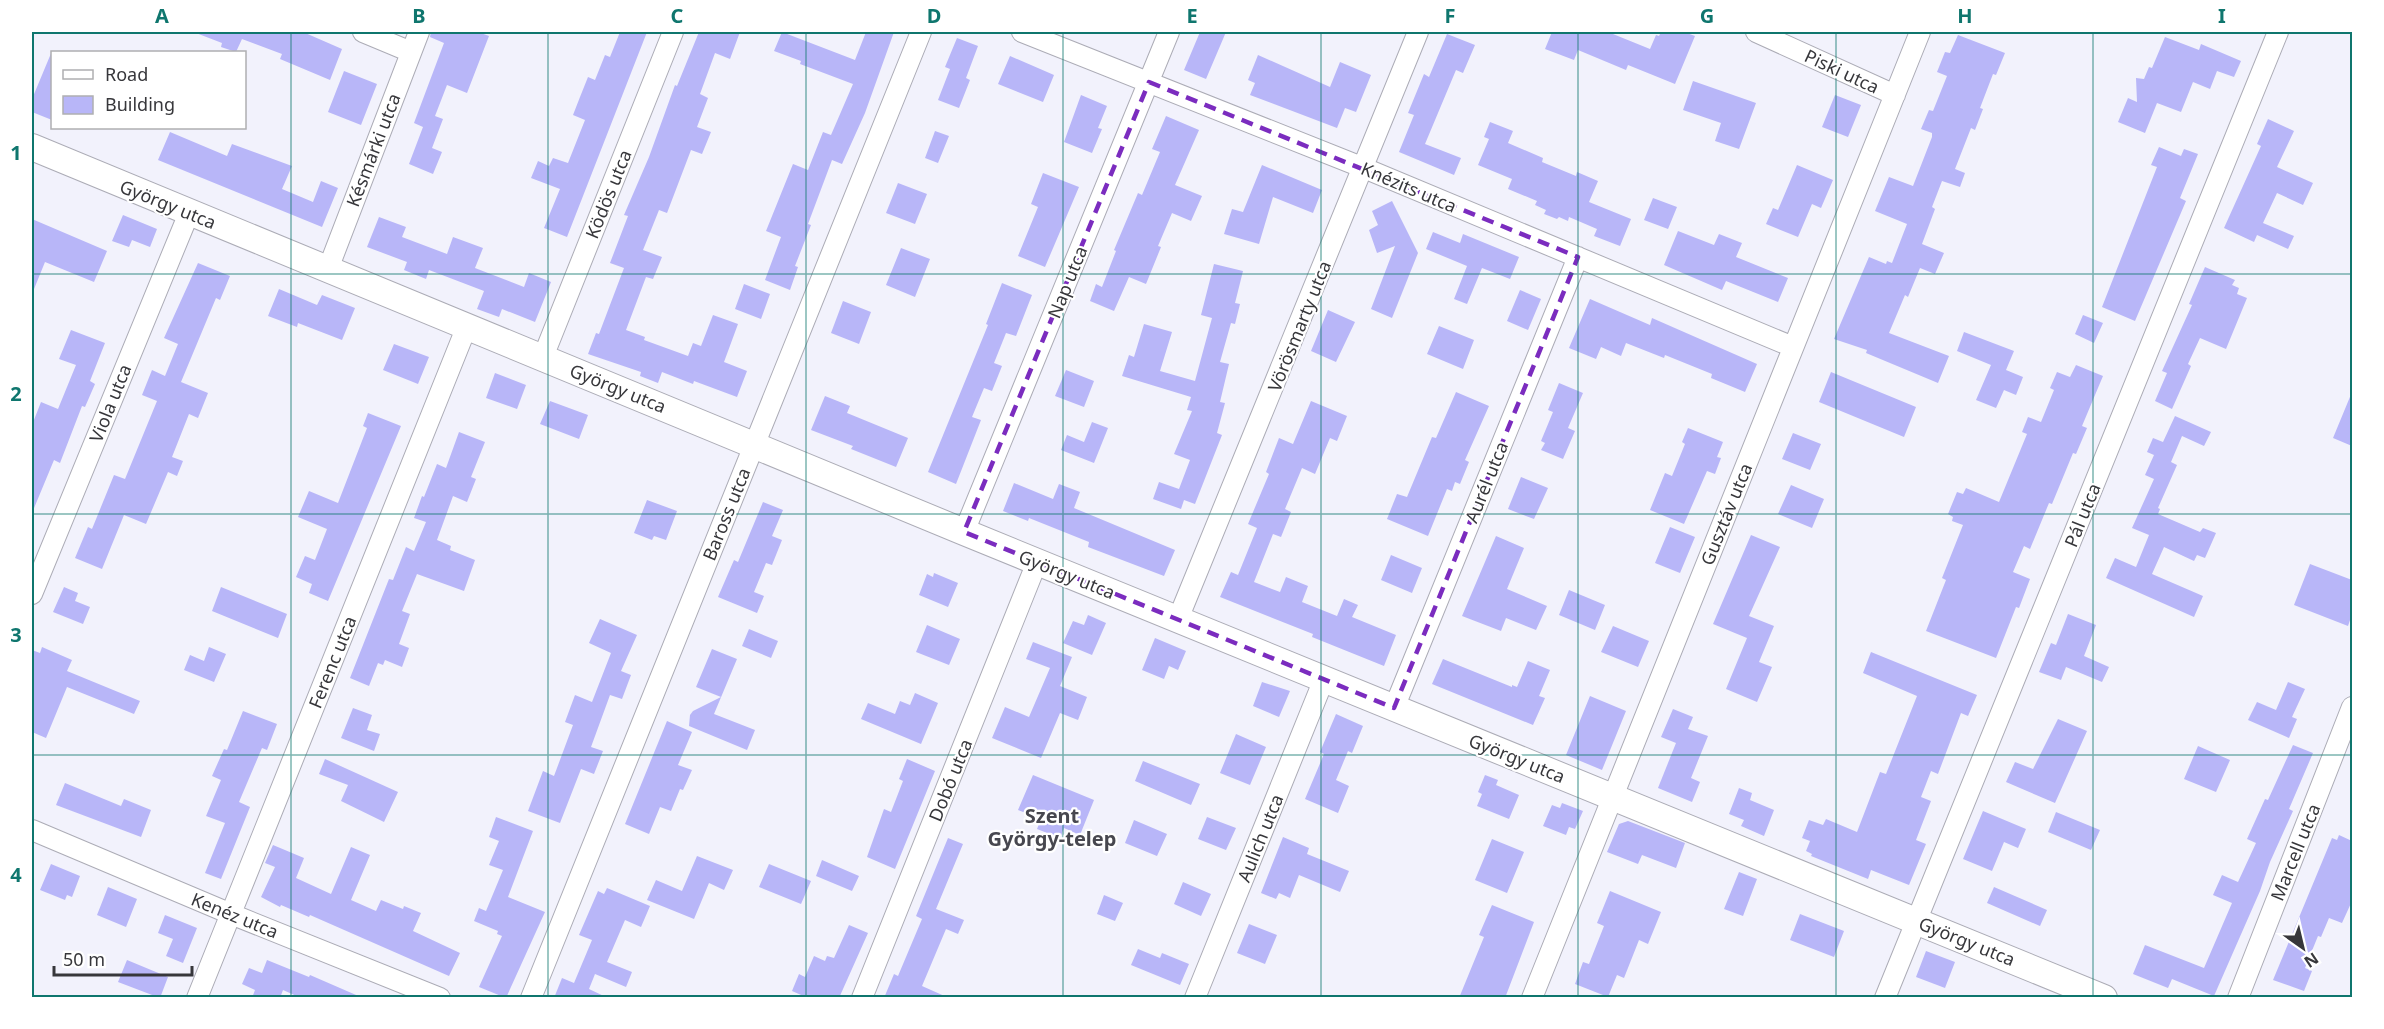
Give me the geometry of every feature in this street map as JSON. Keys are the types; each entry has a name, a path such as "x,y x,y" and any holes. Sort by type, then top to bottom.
{"street":[{"path":"363,32 411,52"},
{"name":"Késmárki utca","path":"328,269 419,32"},
{"name":"Ködös utca","path":"543,357 674,32"},
{"name":"Baross utca","path":"531,998 921,32"},
{"name":"Knézits utca","path":"1022,32 1364,168 1793,347"},
{"name":"Nap utca","path":"964,532 1169,32"},
{"name":"Vörösmarty utca","path":"1179,619 1418,32"},
{"name":"Piski utca","path":"1756,32 1895,95"},
{"name":"Gusztáv utca","path":"1533,998 1920,32"},
{"name":"Pál utca","path":"1886,998 2278,32"},
{"name":"György utca","path":"32,147 1037,562 2104,998"},
{"name":"Viola utca","path":"32,594 189,213"},
{"name":"Aurél utca","path":"1395,708 1578,257"},
{"name":"Ferenc utca","path":"197,998 467,326"},
{"name":"Dobó utca","path":"862,998 1037,562"},
{"name":"Aulich utca","path":"1195,998 1324,679"},
{"name":"Marcell utca","path":"2238,998 2352,707"},
{"name":"Kenéz utca","path":"32,830 231,914 440,998"}],"highlighted area":[{"path":"1149,82 1578,257 1394,708 964,532"}],"building":[{"path":"303,32 342,49 330,80 280,59 282,54 242,39 236,51 221,47 222,43 196,33"},
{"path":"431,32 478,32 489,36 467,93 447,85 435,116 443,119 432,148 442,152 433,174 409,164 423,127 414,123 444,43 430,37"},
{"path":"620,32 647,32 567,237 544,228 560,189 531,178 538,161 549,166 553,158 568,163 585,120 573,115 580,97 588,77 595,80 605,55 610,57"},
{"path":"699,32 740,32 730,59 715,53 700,94 708,98 697,127 711,132 702,154 691,150 667,213 659,210 643,250 662,257 653,279 646,277 626,330 645,337 644,340 688,356 693,343 701,346 713,315 738,324 724,362 747,371 737,397 662,372 658,383 640,376 641,372 588,354 596,333 599,334 624,268 610,263 628,216 624,215 649,157 675,85 677,86"},
{"path":"782,32 855,60 866,32 894,32 865,113 842,164 832,160 808,224 811,225 795,266 798,267 790,290 765,280 781,237 766,231 793,164 808,170 823,132 831,135 853,84 800,64 801,61 774,51"},
{"path":"1200,32 1226,32 1206,79 1184,70"},
{"path":"1552,32 1608,32 1650,49 1656,35 1659,36 1661,32 1684,32 1695,36 1675,84 1628,65 1626,70 1578,50 1574,60 1545,49"},
{"path":"1447,34 1475,45 1463,73 1456,70 1425,144 1461,158 1454,175 1399,152 1414,115 1408,113 1424,74 1429,77"},
{"path":"1958,35 2005,53 1996,75 1993,74 1980,108 1983,109 1975,130 1971,128 1955,169 1965,173 1960,187 1942,181 1932,207 1935,209 1922,244 1944,253 1935,274 1920,268 1908,297 1905,295 1889,333 1949,356 1938,383 1866,353 1867,350 1834,339 1869,257 1886,264 1887,261 1892,263 1907,224 1875,211 1889,177 1913,186 1932,137 1932,133 1921,129 1929,110 1933,111 1947,76 1937,72 1945,52 1950,53"},
{"path":"2165,37 2199,50 2201,44 2241,61 2234,77 2217,71 2210,89 2193,82 2181,112 2157,103 2145,133 2118,122 2128,98 2137,102 2136,78 2144,79 2149,67 2152,68"},
{"path":"957,38 978,46 966,78 970,80 959,108 938,100 950,69 945,67"},
{"path":"51,53 51,120 32,112 32,99"},
{"path":"1258,55 1330,87 1340,62 1371,75 1356,112 1345,108 1337,128 1250,95 1255,83 1248,80"},
{"path":"1010,56 1054,75 1043,102 998,84"},
{"path":"344,71 377,84 361,125 328,112"},
{"path":"1693,81 1756,103 1739,149 1715,141 1721,123 1683,110"},
{"path":"1081,95 1107,106 1098,128 1102,129 1092,153 1064,142"},
{"path":"1835,95 1861,105 1848,137 1822,127"},
{"path":"1166,116 1199,130 1175,185 1202,196 1191,221 1172,213 1146,284 1129,277 1114,311 1090,301 1096,284 1102,287 1116,251 1114,250 1138,193 1142,195 1160,152 1152,149"},
{"path":"2268,119 2294,131 2277,167 2313,183 2303,205 2277,193 2263,223 2294,236 2288,249 2257,235 2254,242 2224,228 2261,146 2257,144"},
{"path":"1490,122 1513,131 1508,143 1543,158 1542,162 1576,176 1577,172 1598,181 1589,202 1631,219 1620,246 1594,236 1597,229 1569,217 1568,221 1544,214 1546,210 1535,205 1537,201 1508,189 1512,179 1478,165 1489,139 1484,137"},
{"path":"935,131 949,136 938,163 925,158"},
{"path":"170,132 227,156 232,144 292,166 282,189 313,202 321,181 338,188 322,227 158,160"},
{"path":"2159,147 2181,156 2184,149 2198,154 2180,198 2186,201 2135,321 2102,307 2157,167 2151,165"},
{"path":"1262,165 1322,190 1313,213 1273,197 1259,244 1224,234 1232,209 1243,212"},
{"path":"1797,165 1833,180 1821,208 1812,204 1798,237 1766,224 1773,208 1778,210"},
{"path":"1043,173 1079,187 1045,267 1018,256 1038,207 1031,204"},
{"path":"898,183 927,194 915,224 886,213"},
{"path":"1653,198 1677,207 1668,229 1644,220"},
{"path":"1392,201 1418,253 1392,318 1371,309 1395,246 1377,253 1369,230 1378,225 1372,211"},
{"path":"123,215 157,229 150,247 132,240 129,247 112,241"},
{"path":"379,217 406,227 402,237 447,254 453,237 483,248 475,268 524,287 529,273 551,282 535,322 502,309 499,317 477,309 484,291 429,270 426,279 404,270 407,262 367,247"},
{"path":"32,219 107,251 94,282 45,262 32,294"},
{"path":"1678,231 1714,245 1719,234 1742,243 1736,257 1788,278 1778,302 1726,281 1722,290 1664,265"},
{"path":"1433,232 1460,243 1463,234 1519,257 1510,279 1482,268 1467,304 1454,299 1467,266 1426,249"},
{"path":"901,248 930,259 915,297 886,285"},
{"path":"198,263 230,276 220,300 216,298 181,382 208,393 198,418 189,414 172,457 183,461 177,476 168,472 146,524 124,515 102,569 75,558 88,527 92,529 114,475 125,479 157,401 142,395 152,370 165,376 178,344 164,338"},
{"path":"1214,264 1243,271 1235,303 1240,304 1235,324 1231,323 1220,362 1229,364 1220,402 1225,403 1217,433 1222,435 1195,504 1184,500 1181,509 1153,499 1159,482 1179,489 1190,460 1174,454 1192,411 1187,410 1191,397 1122,376 1129,355 1134,357 1144,324 1172,332 1160,371 1195,381 1212,318 1201,315"},
{"path":"2205,267 2235,280 2232,285 2239,288 2237,294 2247,298 2226,349 2200,338 2188,364 2191,366 2172,409 2155,401 2167,373 2162,371 2192,305 2189,304"},
{"path":"1002,283 1032,295 1016,336 1006,333 994,363 1002,366 992,391 984,388 972,417 981,420 956,484 928,472 988,325 986,324"},
{"path":"744,284 770,294 761,319 735,309"},
{"path":"279,289 317,305 322,295 355,308 342,340 298,323 297,327 268,316"},
{"path":"1520,290 1541,299 1528,330 1507,321"},
{"path":"1590,299 1650,325 1652,318 1757,364 1745,392 1711,378 1712,374 1665,355 1664,358 1626,343 1621,356 1601,347 1596,359 1569,348"},
{"path":"843,301 871,312 859,344 831,333"},
{"path":"1328,310 1355,322 1336,362 1311,351"},
{"path":"2083,315 2103,323 2094,343 2075,334"},
{"path":"1439,326 1474,340 1463,369 1427,354"},
{"path":"71,330 105,343 90,381 95,384 85,407 82,406 60,463 54,460 32,513 32,425 41,402 58,409 76,365 59,359"},
{"path":"1964,332 2014,351 2006,370 2023,377 2016,395 2004,390 1996,408 1976,400 1991,365 1957,351"},
{"path":"394,344 429,357 418,384 383,370"},
{"path":"2076,365 2103,376 2082,426 2087,428 2076,454 2073,453 2030,549 2024,546 2013,572 2030,579 1996,658 1926,631 1946,580 1942,578 1963,525 1952,521 1953,517 1948,514 1957,492 1963,494 1966,488 1999,502 2027,434 2022,432 2028,417 2041,422 2054,390 2050,388 2057,372 2070,377"},
{"path":"1066,370 1094,381 1084,407 1055,396"},
{"path":"1831,372 1916,407 1904,437 1819,402"},
{"path":"495,373 526,385 517,409 486,398"},
{"path":"1559,383 1583,393 1568,428 1575,431 1563,459 1541,450 1545,443 1541,441 1553,412 1548,410"},
{"path":"1456,392 1489,406 1465,460 1469,462 1460,484 1455,482 1452,491 1447,489 1428,536 1387,519 1397,494 1407,497 1432,437 1436,438"},
{"path":"2352,392 2352,446 2333,438"},
{"path":"825,396 850,406 847,413 908,438 896,467 851,449 853,446 811,430"},
{"path":"550,401 588,415 579,439 540,424"},
{"path":"1311,401 1347,416 1337,441 1330,438 1315,474 1302,468 1285,509 1291,512 1281,537 1273,534 1254,582 1280,592 1286,577 1308,586 1302,602 1337,616 1344,599 1358,605 1352,617 1396,635 1384,666 1312,637 1313,634 1220,597 1231,572 1238,575 1257,528 1248,524 1269,474 1266,472 1279,438 1293,444"},
{"path":"368,413 401,426 328,601 309,593 312,584 296,577 305,556 315,560 327,529 298,517 309,491 338,503 367,428 363,426"},
{"path":"2175,416 2211,432 2204,446 2182,436 2171,462 2177,465 2158,508 2160,509 2158,514 2200,532 2203,528 2216,533 2205,558 2197,555 2194,561 2164,547 2152,574 2203,596 2194,617 2106,578 2115,558 2136,567 2149,535 2132,528 2154,479 2145,475 2154,455 2147,452 2153,438 2163,442"},
{"path":"1092,422 1108,428 1094,463 1061,450 1067,435 1084,442"},
{"path":"1688,428 1723,442 1717,457 1721,458 1715,474 1707,471 1684,524 1650,510 1665,473 1672,476 1685,444 1682,442"},
{"path":"459,432 485,442 471,477 476,479 467,502 453,496 437,540 451,546 450,550 475,560 464,591 417,574 402,611 410,614 399,644 409,648 402,667 385,660 383,665 378,663 369,686 350,678 389,579 393,580 406,547 414,551 426,522 414,518 422,496 424,497 437,464 446,468"},
{"path":"1793,433 1821,444 1810,470 1782,459"},
{"path":"1521,477 1548,488 1534,519 1508,509"},
{"path":"1014,483 1053,499 1059,484 1080,492 1074,508 1175,550 1164,576 1088,547 1089,542 1029,518 1028,521 1003,511"},
{"path":"1791,485 1824,499 1812,528 1778,514"},
{"path":"647,500 677,511 666,540 654,536 652,540 634,533"},
{"path":"763,502 783,510 772,536 782,540 772,565 766,563 754,592 764,596 757,613 718,597 734,560 738,562"},
{"path":"1670,527 1695,537 1680,573 1655,563"},
{"path":"1751,535 1780,547 1749,616 1774,626 1759,662 1772,667 1757,702 1726,689 1747,638 1713,624"},
{"path":"1496,536 1524,548 1507,589 1547,606 1536,630 1506,618 1501,631 1462,616"},
{"path":"1391,555 1422,568 1412,593 1381,580"},
{"path":"2310,564 2352,580 2352,614 2348,626 2294,605"},
{"path":"934,573 958,583 948,607 919,595 927,574 933,577"},
{"path":"64,587 78,593 75,601 90,607 83,624 53,612"},
{"path":"221,587 287,614 278,638 212,611"},
{"path":"1569,590 1605,605 1595,630 1559,615"},
{"path":"2068,614 2096,625 2084,656 2109,667 2102,682 2066,667 2061,680 2039,672 2051,643 2056,645"},
{"path":"1088,615 1106,623 1092,655 1063,643 1073,621 1084,625"},
{"path":"600,619 637,635 621,671 631,675 622,699 610,695 591,747 603,751 594,774 581,769 560,823 528,811 543,771 554,776 573,725 565,722 575,695 592,702 611,653 589,643"},
{"path":"927,625 960,639 949,665 916,652"},
{"path":"1613,626 1649,641 1638,667 1601,652"},
{"path":"749,629 778,641 771,658 742,646"},
{"path":"1155,638 1186,651 1178,670 1169,666 1164,679 1142,670"},
{"path":"1033,642 1072,657 1060,686 1087,697 1078,720 1060,713 1041,758 992,738 1005,707 1029,717 1050,668 1026,659"},
{"path":"42,647 72,660 67,671 140,701 134,714 67,687 46,738 32,732 32,650 40,653"},
{"path":"209,647 226,654 214,682 184,670 190,655 204,661"},
{"path":"712,649 737,659 714,714 755,730 747,750 689,726 690,715 693,711 721,697 696,687"},
{"path":"1871,652 1977,695 1968,716 1961,713 1938,774 1931,771 1921,797 1931,801 1916,840 1926,844 1909,885 1871,870 1868,879 1811,856 1812,854 1806,851 1810,841 1802,838 1809,820 1823,825 1826,819 1857,832 1880,772 1886,774 1917,696 1863,673"},
{"path":"1443,659 1512,687 1512,685 1517,687 1528,661 1550,670 1539,696 1545,698 1533,725 1432,684"},
{"path":"1262,682 1290,691 1279,717 1253,706"},
{"path":"2288,682 2305,689 2292,717 2297,719 2289,738 2248,720 2257,702 2276,710"},
{"path":"915,693 938,703 921,744 861,719 868,703 895,714 900,701 910,705"},
{"path":"1590,696 1626,711 1602,770 1566,755"},
{"path":"353,708 372,715 367,730 380,734 374,751 341,738"},
{"path":"1673,709 1693,717 1688,729 1708,736 1691,778 1700,782 1692,802 1658,788 1676,743 1661,737"},
{"path":"243,711 277,724 267,750 262,748 239,802 250,807 221,879 205,873 225,823 206,816 221,780 212,776 224,749 227,750"},
{"path":"1336,714 1363,726 1352,753 1348,751 1336,780 1349,786 1338,813 1305,799 1324,754 1320,752"},
{"path":"2058,719 2087,731 2055,803 2006,782 2015,762 2033,769"},
{"path":"667,721 692,732 678,765 692,770 683,790 680,789 671,811 660,807 649,834 625,824"},
{"path":"1236,734 1266,747 1250,785 1220,773"},
{"path":"2293,745 2313,753 2289,809 2293,811 2214,996 2172,979 2168,988 2133,974 2145,945 2204,968 2232,903 2213,895 2222,875 2238,882 2256,843 2247,839"},
{"path":"2198,746 2230,760 2216,792 2184,779"},
{"path":"325,759 398,792 384,822 341,801 348,785 319,774"},
{"path":"907,759 935,771 895,869 867,857 884,809 891,812 903,781 899,779"},
{"path":"1143,761 1200,784 1191,805 1135,781"},
{"path":"1033,775 1094,800 1080,835 1064,828 1060,838 1037,829 1041,819 1018,810"},
{"path":"1485,775 1498,780 1496,785 1519,795 1509,819 1477,806 1482,794 1478,792"},
{"path":"65,783 121,806 124,799 151,810 141,837 56,805"},
{"path":"1739,788 1752,793 1750,800 1774,810 1764,836 1741,826 1744,820 1729,814"},
{"path":"1562,803 1583,811 1575,829 1569,827 1566,835 1543,826 1552,805 1560,808"},
{"path":"1983,811 2026,829 2018,848 2004,842 1992,871 1963,859"},
{"path":"2056,812 2100,830 2091,850 2048,832"},
{"path":"496,817 533,831 508,897 545,912 506,998 479,987 502,936 497,934 498,931 474,921 479,908 486,911 503,870 489,865 499,841 489,837"},
{"path":"1207,817 1236,828 1226,850 1198,839"},
{"path":"1134,820 1167,834 1157,856 1125,843"},
{"path":"1628,821 1685,843 1676,868 1642,855 1638,864 1607,852 1619,824"},
{"path":"2339,835 2352,841 2352,901 2342,923 2329,918 2321,937 2318,936 2305,968 2312,971 2304,991 2273,980 2332,838 2337,840"},
{"path":"1283,837 1309,848 1307,854 1349,871 1340,892 1299,875 1290,898 1279,893 1276,899 1261,893"},
{"path":"948,838 963,844 936,909 964,920 958,934 946,929 922,986 949,998 884,998 894,974 898,976 922,919 916,916"},
{"path":"1492,839 1524,852 1507,893 1475,880"},
{"path":"273,845 304,858 296,878 331,894 351,847 370,855 351,900 376,911 381,900 421,913 413,931 460,953 449,976 310,915 309,917 281,905 280,907 261,897 275,867 265,863"},
{"path":"697,856 733,870 724,890 709,883 694,919 647,900 656,880 682,891"},
{"path":"822,860 859,876 852,891 816,876"},
{"path":"51,864 80,876 72,897 67,895 65,900 40,890"},
{"path":"769,864 811,881 801,904 759,887"},
{"path":"1739,872 1757,879 1743,916 1724,909"},
{"path":"1183,882 1211,894 1201,916 1174,904"},
{"path":"108,887 137,899 126,927 97,915"},
{"path":"1994,887 2047,910 2040,926 1987,903"},
{"path":"607,888 650,906 641,927 625,920 607,962 632,972 626,987 595,974 589,989 608,998 554,998 562,978 574,983 592,940 579,935 598,891 604,894"},
{"path":"1610,891 1661,912 1648,944 1639,940 1624,978 1617,975 1608,997 1575,984 1583,962 1589,964 1604,926 1597,923"},
{"path":"1104,895 1123,903 1115,921 1097,914"},
{"path":"1492,905 1534,922 1505,998 1459,998 1484,937 1479,935"},
{"path":"1800,914 1844,931 1834,957 1790,940"},
{"path":"165,915 197,928 183,963 166,956 173,939 158,933"},
{"path":"1249,924 1277,935 1265,964 1237,953"},
{"path":"849,925 868,933 839,998 808,998 792,991 799,974 805,977 814,956 825,961 827,956 834,958"},
{"path":"1138,949 1160,958 1162,953 1189,964 1180,985 1131,965"},
{"path":"1926,951 1955,962 1945,988 1916,977"},
{"path":"127,960 168,977 160,998 118,982"},
{"path":"267,960 309,977 310,975 363,998 301,998 283,990 280,998 252,998 255,990 242,984 249,968 262,973"}],"district":[{"name":"Szent György-telep","path":"1052,826"}]}
